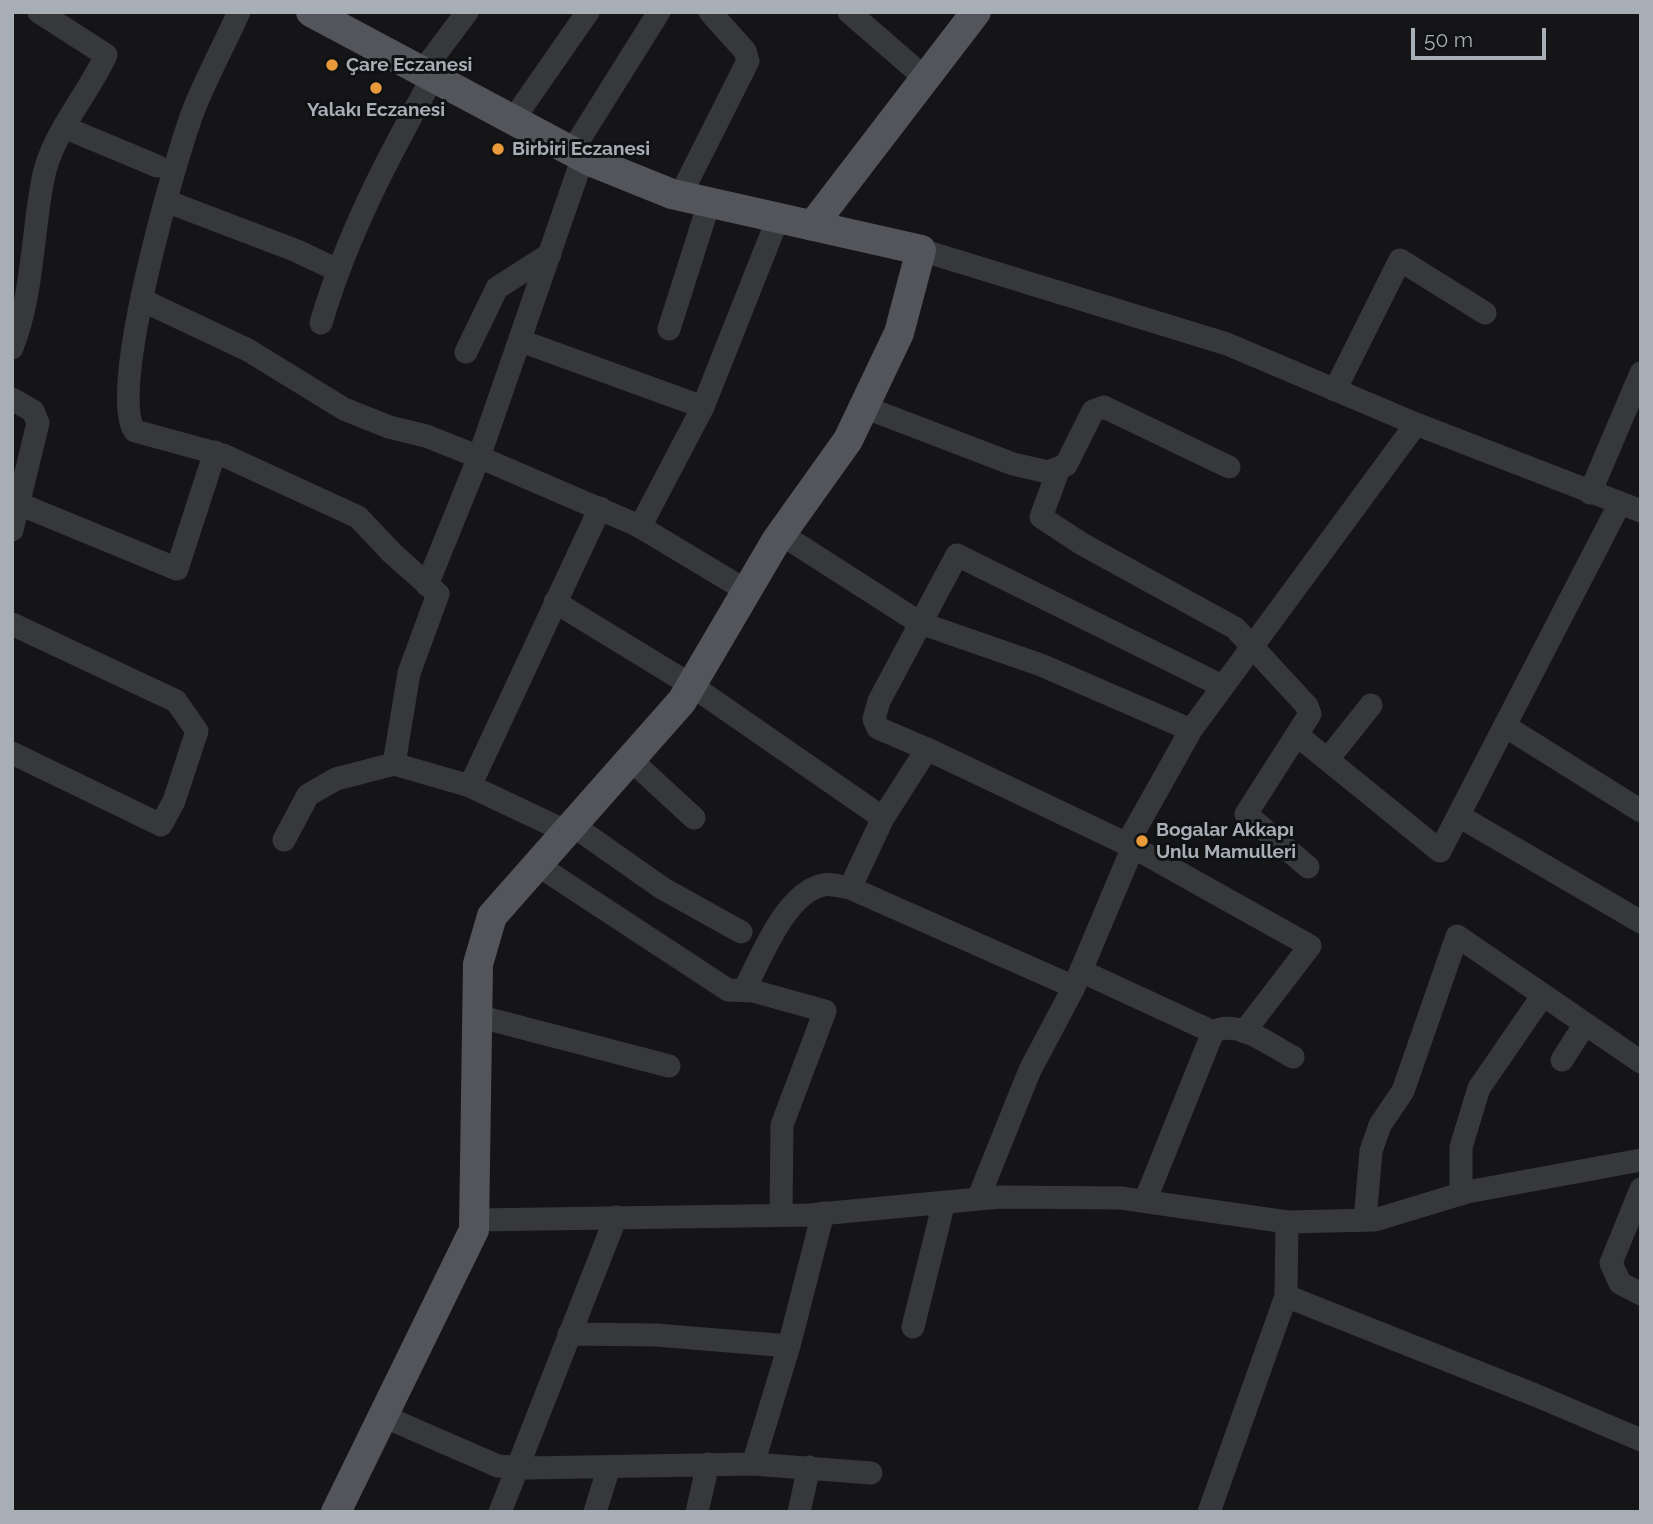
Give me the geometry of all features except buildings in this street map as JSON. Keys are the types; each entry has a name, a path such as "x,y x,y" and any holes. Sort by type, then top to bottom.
{"main road":[{"path":"311,12 577,154 680,196 921,250 899,333 848,440 781,534 682,701 492,916 478,964 474,1230 336,1512"},
{"path":"811,226 976,12"}],"street":[{"path":"12,348 22,323 43,178 53,149 106,55 39,12"},
{"path":"239,12 196,105 166,201 142,300 131,360 127,403 130,425 135,430 215,452 358,517 438,594 409,673 394,764"},
{"path":"321,323 337,270 385,163 428,75 467,12"},
{"path":"513,120 588,12"},
{"path":"428,585 521,341 550,254 577,154 659,12"},
{"path":"680,196 748,61 745,51 710,12"},
{"path":"849,12 925,78"},
{"path":"66,128 157,166"},
{"path":"166,201 297,251 337,270"},
{"path":"669,330 709,203"},
{"path":"640,527 703,407 778,218"},
{"path":"921,250 1227,344 1416,424 1631,507 1505,726 1440,851 1297,735"},
{"path":"466,352 497,288 550,254"},
{"path":"1335,390 1400,260 1485,313"},
{"path":"142,300 248,349 344,408 389,427 426,436 479,457 640,527 747,591"},
{"path":"521,341 703,407"},
{"path":"1590,492 1641,373"},
{"path":"12,399 33,411 38,423 15,503 12,530"},
{"path":"864,407 1013,464 1048,472 1058,471 1066,465 1093,411 1104,407 1229,467"},
{"path":"978,1199 1030,1070 1077,979 1130,845 1191,730 1416,424"},
{"path":"15,503 177,569 215,452"},
{"path":"1058,471 1041,517 1082,544 1235,628 1307,706 1310,714 1246,814 1308,867"},
{"path":"470,786 600,508"},
{"path":"781,534 920,623 1041,665 1191,730"},
{"path":"1222,686 957,555 879,701 874,719 878,728 1130,845 1310,946 1244,1032"},
{"path":"555,602 691,685 883,818"},
{"path":"12,624 176,702 197,732 174,801 161,825 12,752"},
{"path":"1328,759 1371,705"},
{"path":"1505,726 1641,811"},
{"path":"850,888 883,818 927,750"},
{"path":"630,759 694,818"},
{"path":"284,839 308,795 336,779 394,764 470,786 568,828 662,888 741,932"},
{"path":"1459,816 1641,922"},
{"path":"536,864 728,990 744,990 825,1011 782,1125 781,1215"},
{"path":"744,990 787,911 803,895 824,885 850,888 1213,1032"},
{"path":"1365,1220 1371,1151 1380,1125 1403,1091 1457,936 1641,1062"},
{"path":"1461,1194 1461,1147 1479,1088 1543,995"},
{"path":"477,1016 669,1066"},
{"path":"1562,1060 1585,1024"},
{"path":"1145,1201 1213,1032 1222,1027 1244,1032 1293,1057"},
{"path":"475,1220 781,1215 978,1199 1107,1198 1287,1222 1365,1220 1461,1194 1641,1160"},
{"path":"1641,1189 1611,1263 1619,1283 1641,1294"},
{"path":"913,1326 944,1202"},
{"path":"753,1464 789,1346 823,1213"},
{"path":"500,1512 616,1217"},
{"path":"1212,1504 1286,1296 1287,1222"},
{"path":"1286,1296 1641,1440"},
{"path":"569,1334 656,1335 789,1346"},
{"path":"383,1416 498,1466 753,1464 871,1473"},
{"path":"697,1512 708,1464"},
{"path":"595,1512 609,1466"},
{"path":"799,1512 809,1467"}],"place":[{"name":"Çare Eczanesi","path":"332,65"},
{"name":"Yalakı Eczanesi","path":"376,88"},
{"name":"Birbiri Eczanesi","path":"498,149"},
{"name":"Bogalar Akkapı Unlu Mamulleri","path":"1142,841"}]}
